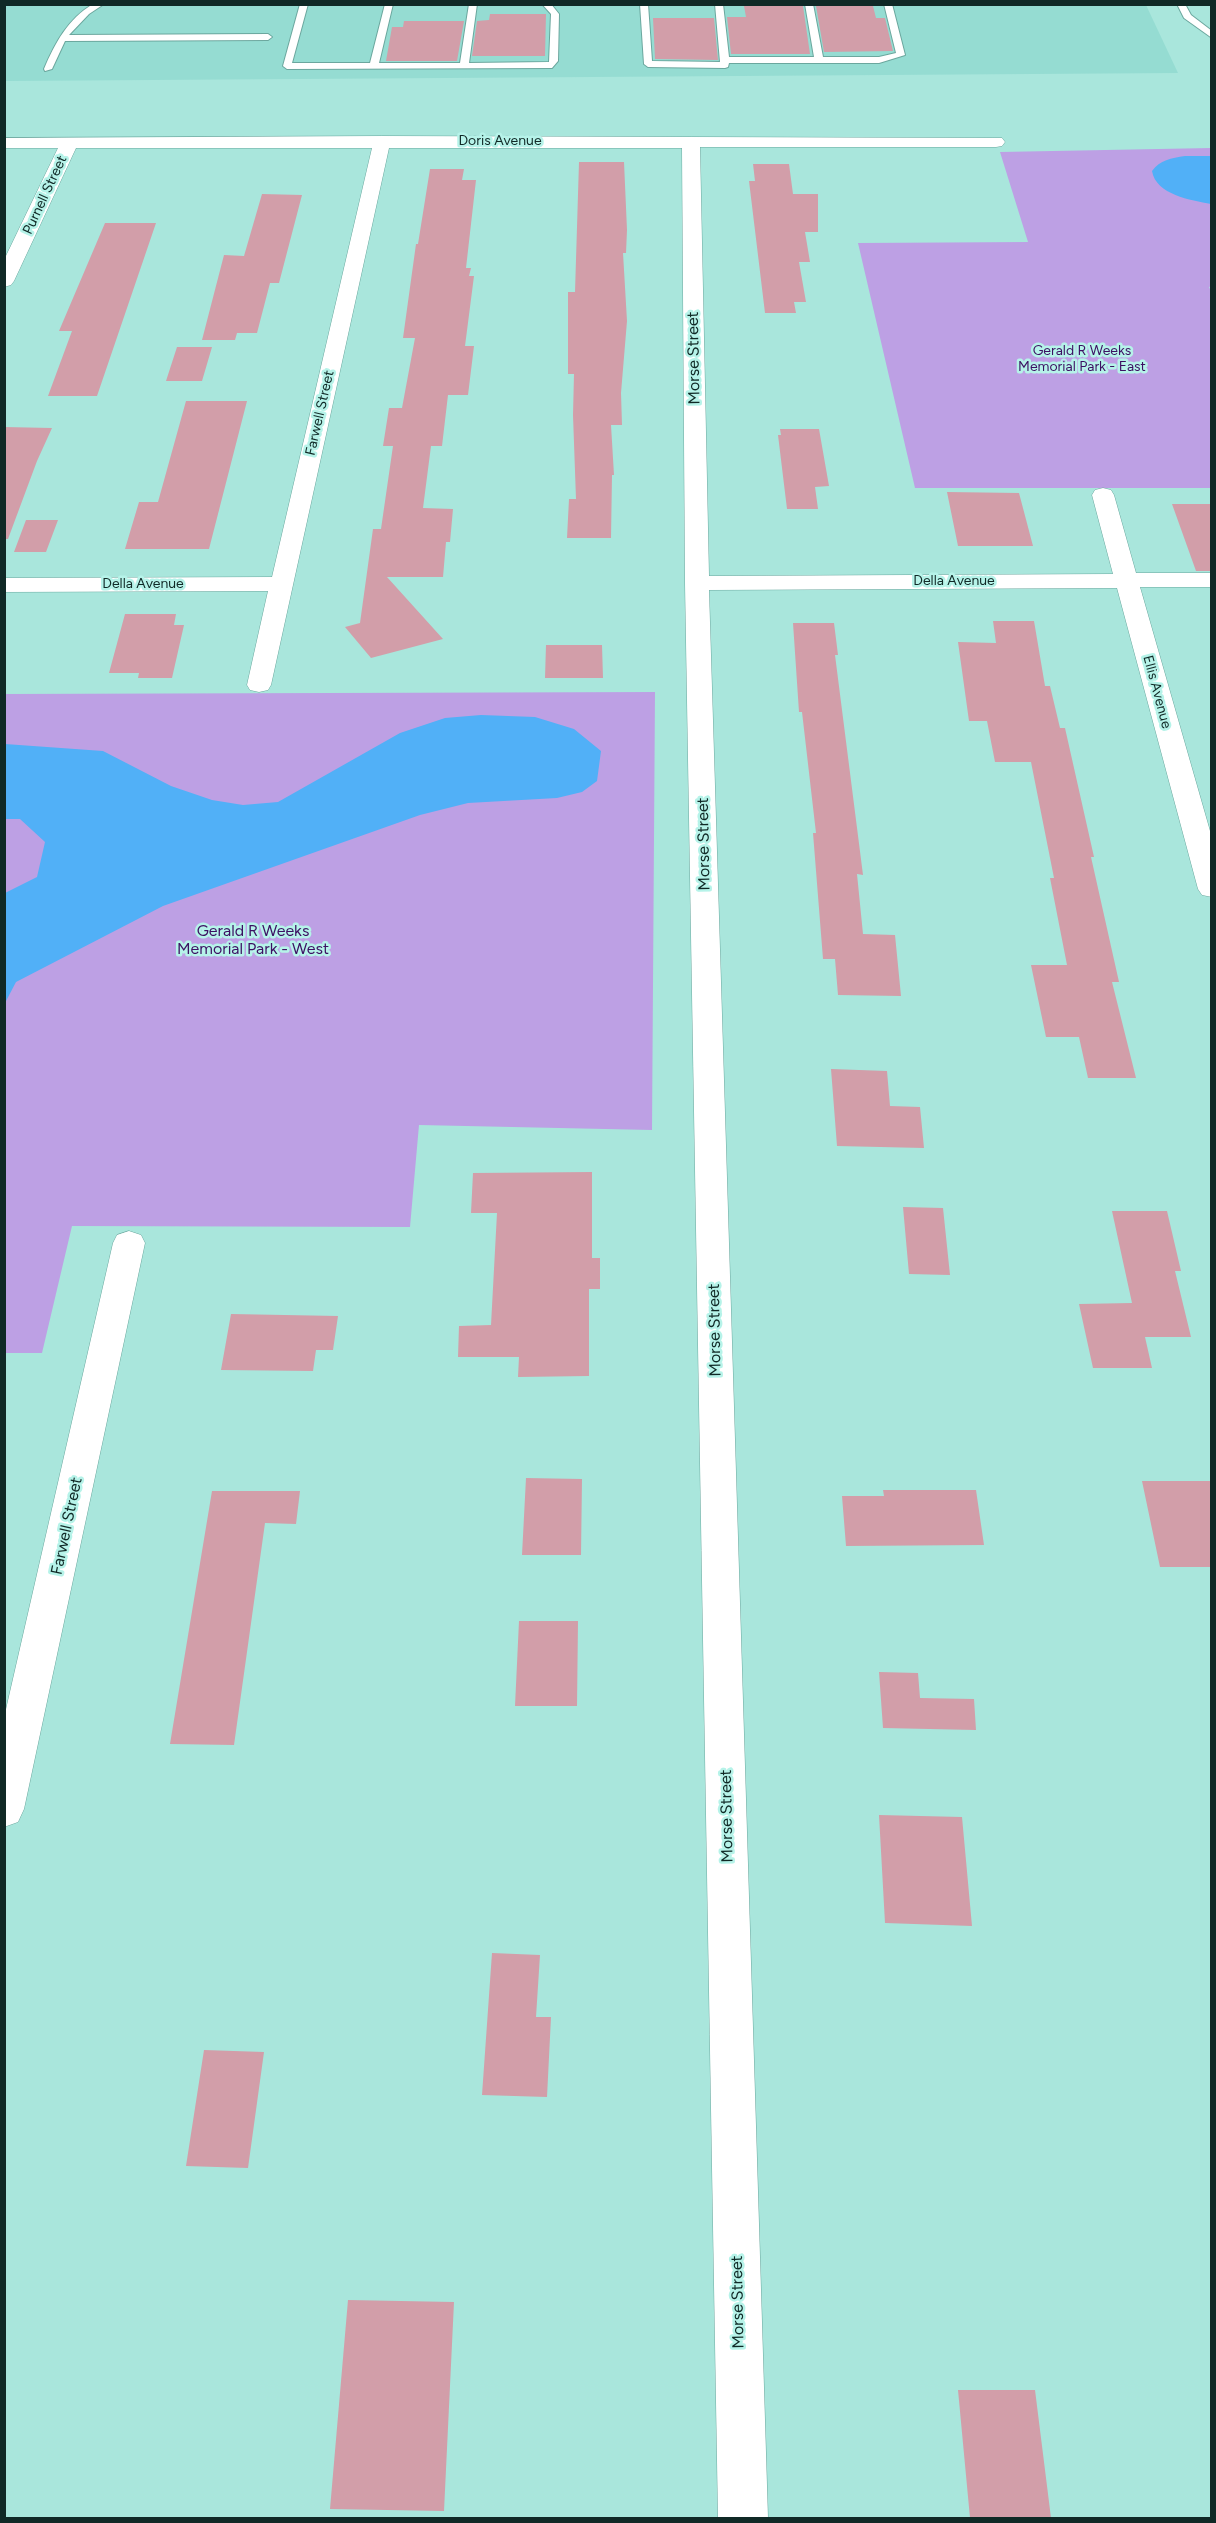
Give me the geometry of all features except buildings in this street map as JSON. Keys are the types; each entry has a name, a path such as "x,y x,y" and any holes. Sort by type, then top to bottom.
{"street":[{"name":"Doris Avenue","path":"4,143 691,141 961,137 996,142"},
{"name":"Farwell Street","path":"259,686 382,141"},
{"name":"Morse Street","path":"691,141 697,583 743,2518"},
{"name":"Purnell Street","path":"4,280 70,142"},
{"name":"Ellis Avenue","path":"1103,495 1212,889"},
{"name":"Della Avenue","path":"697,583 1212,580"},
{"name":"Della Avenue","path":"4,585 282,584"},
{"name":"Farwell Street","path":"4,1809 129,1243"}],"lane":[{"path":"48,69 62,38 86,12 100,4"},
{"path":"304,4 287,66 552,65 555,14 546,4"},
{"path":"374,66 389,4"},
{"path":"464,65 473,4"},
{"path":"644,4 648,64 720,66 726,65 726,60 719,4"},
{"path":"809,4 819,60"},
{"path":"726,60 879,60 901,55 888,4"},
{"path":"1181,4 1187,16 1212,36"},
{"path":"62,38 268,37"}],"shaded area":[{"path":"4,5 1146,5 1178,73 5,81"}],"green space":[{"name":"Gerald R Weeks Memorial Park - East","path":"1211,148 1212,286 1209,287 1212,293 1211,488 915,488 858,243 1028,242 1000,152"},
{"name":"Gerald R Weeks Memorial Park - West","path":"655,692 652,1130 419,1125 410,1227 72,1226 42,1353 5,1353 5,694"}],"water":[{"path":"1185,156 1211,156 1211,204 1194,201 1167,191 1155,179 1152,171 1159,164"},
{"path":"481,715 535,717 574,729 601,751 597,781 582,792 557,798 468,803 420,815 163,906 16,982 5,1003 5,893 37,877 45,842 20,819 5,819 5,744 103,751 171,786 212,800 243,805 278,802 400,733 445,718"}]}
